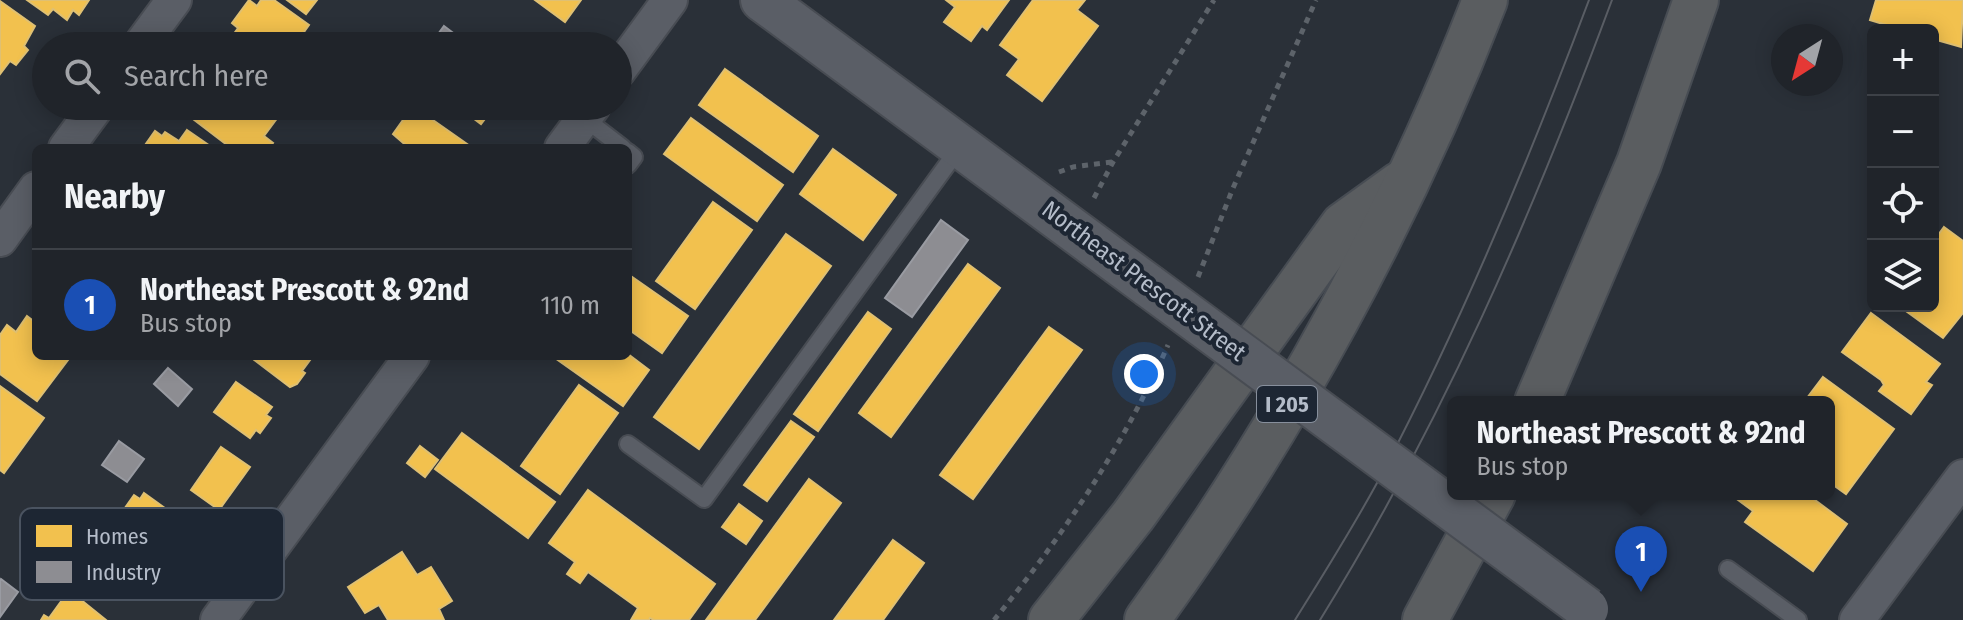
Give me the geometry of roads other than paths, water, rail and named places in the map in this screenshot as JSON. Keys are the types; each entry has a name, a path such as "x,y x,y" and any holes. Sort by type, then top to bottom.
{"highway":[{"name":"I 205","path":"1147,620 1187,566 1322,344 1409,177 1485,0"},
{"path":"1540,396 1639,163 1696,0"},
{"path":"1051,620 1133,516 1343,225 1409,177"},
{"path":"1425,620 1490,500"}],"street":[{"path":"150,32 174,0"},
{"path":"632,52 670,0"},
{"name":"Northeast Prescott Street","path":"762,0 1594,614"},
{"path":"69,144 87,120"},
{"path":"565,144 582,120"},
{"path":"0,239 32,195"},
{"path":"284,530 409,360"},
{"path":"1857,620 1963,477"},
{"path":"218,620 233,600"}],"lane":[{"path":"596,120 619,144"},
{"path":"628,444 704,499 961,146"},
{"path":"1728,569 1798,620"}],"tram line":[{"path":"1295,620 1375,487 1442,354 1519,179 1589,0"},
{"path":"1320,620 1406,470 1482,317 1550,161 1612,0"}],"place":[{"name":"Northeast Prescott & 92nd","path":"1641,592"}]}
